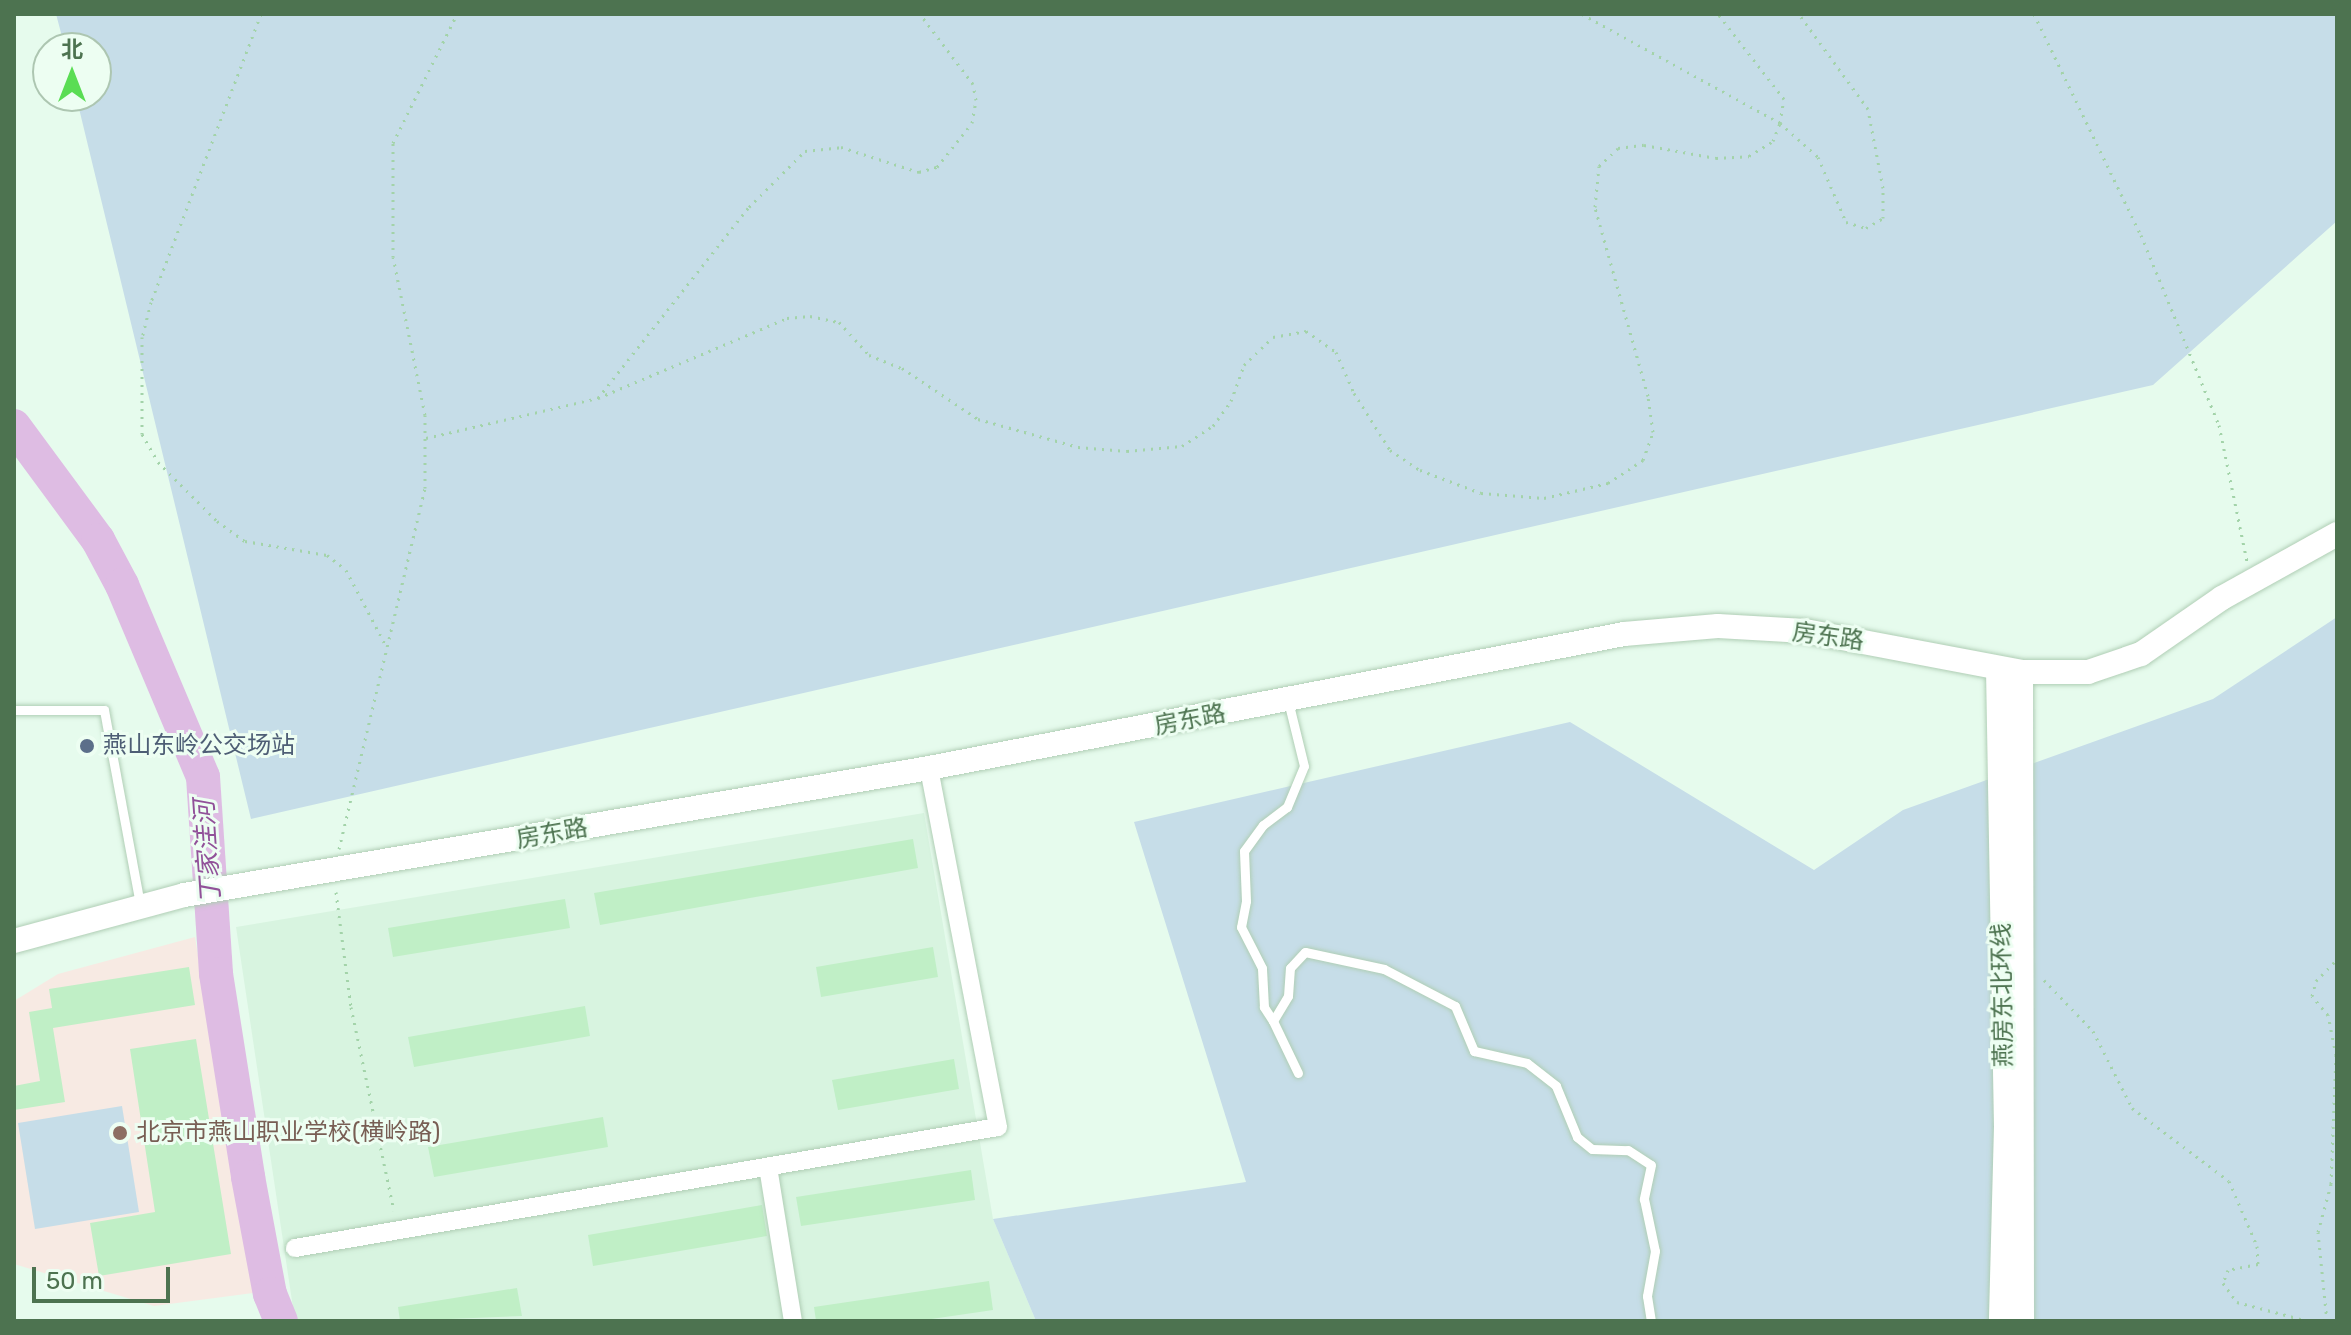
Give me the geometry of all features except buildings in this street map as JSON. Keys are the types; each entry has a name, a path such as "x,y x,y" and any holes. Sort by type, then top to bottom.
{"main road":[{"name":"房东路","path":"14,941 184,895 929,768 1624,634 1718,626 1805,631 2009,670 2110,668 2141,654 2251,580 2337,534"},
{"name":"燕房东北环线","path":"2009,670 2025,960 2022,1321"},
{"name":"燕房东北环线","path":"2001,1321 2006,1126 2009,670"}],"street":[{"path":"295,1248 998,1127 929,768"},
{"path":"768,1167 793,1321"}],"lane":[{"path":"1288,701 1304,766 1287,807 1263,825 1244,851 1246,901 1241,927 1262,968 1264,1007 1298,1073"},
{"path":"14,710 104,710 140,905"},
{"path":"1273,1021 1288,996 1290,968 1305,952 1384,969 1455,1006 1474,1051 1527,1063 1556,1086 1577,1137 1592,1149 1628,1150 1651,1165 1644,1199 1655,1251 1647,1296 1651,1321"}],"path":[{"path":"261,14 151,302 142,337 142,434 158,462 245,541 327,555 346,570 385,645"},
{"path":"397,1231 351,1007 333,872 425,488 425,415 393,257 393,143 457,14"},
{"path":"598,398 749,207 805,151 841,147 919,172 937,167 953,150 972,123 973,84 920,14"},
{"path":"1582,14 1780,123 1818,157 1846,222 1866,228 1883,218 1883,188 1868,109 1799,14"},
{"path":"425,438 598,398 787,318 810,316 839,322 869,355 902,368 978,419 1078,447 1141,450 1182,446 1213,426 1231,401 1244,365 1273,337 1306,331 1336,352 1354,393 1390,450 1420,470 1481,493 1544,498 1608,483 1643,460 1653,432 1648,396 1595,207 1599,166 1618,148 1644,145 1716,158 1749,156 1773,141 1780,123 1784,99 1718,14"},
{"path":"2034,14 2141,235 2219,425 2251,580"},
{"path":"2327,1321 2318,1232 2331,1184 2337,1114 2336,1055 2328,1015 2312,996 2316,981 2337,959"},
{"path":"2025,960 2093,1031 2132,1108 2229,1181 2258,1255 2258,1264 2228,1270 2223,1283 2237,1302 2308,1321"}],"shaded area":[{"path":"56,14 2337,14 2337,221 2153,385 251,819 80,112 112,112 112,32 61,32"},
{"path":"2337,617 2337,1321 1036,1321 993,1219 1246,1182 1134,822 1570,722 1814,870 1903,810 2213,699"},
{"path":"924,813 993,1219 1036,1321 295,1321 236,927"},
{"name":"北京市燕山职业学校(横岭路)","path":"195,937 253,1293 154,1306 14,1264 14,1001 58,974"},
{"path":"122,1106 139,1212 35,1229 18,1123"}],"waterway":[{"name":"丁家洼河","path":"14,426 98,540 122,585 203,777 216,974 248,1177 270,1294 281,1321"}],"place":[{"name":"燕山东岭公交场站","path":"87,746"},
{"name":"北京市燕山职业学校(横岭路)","path":"120,1133"}]}
